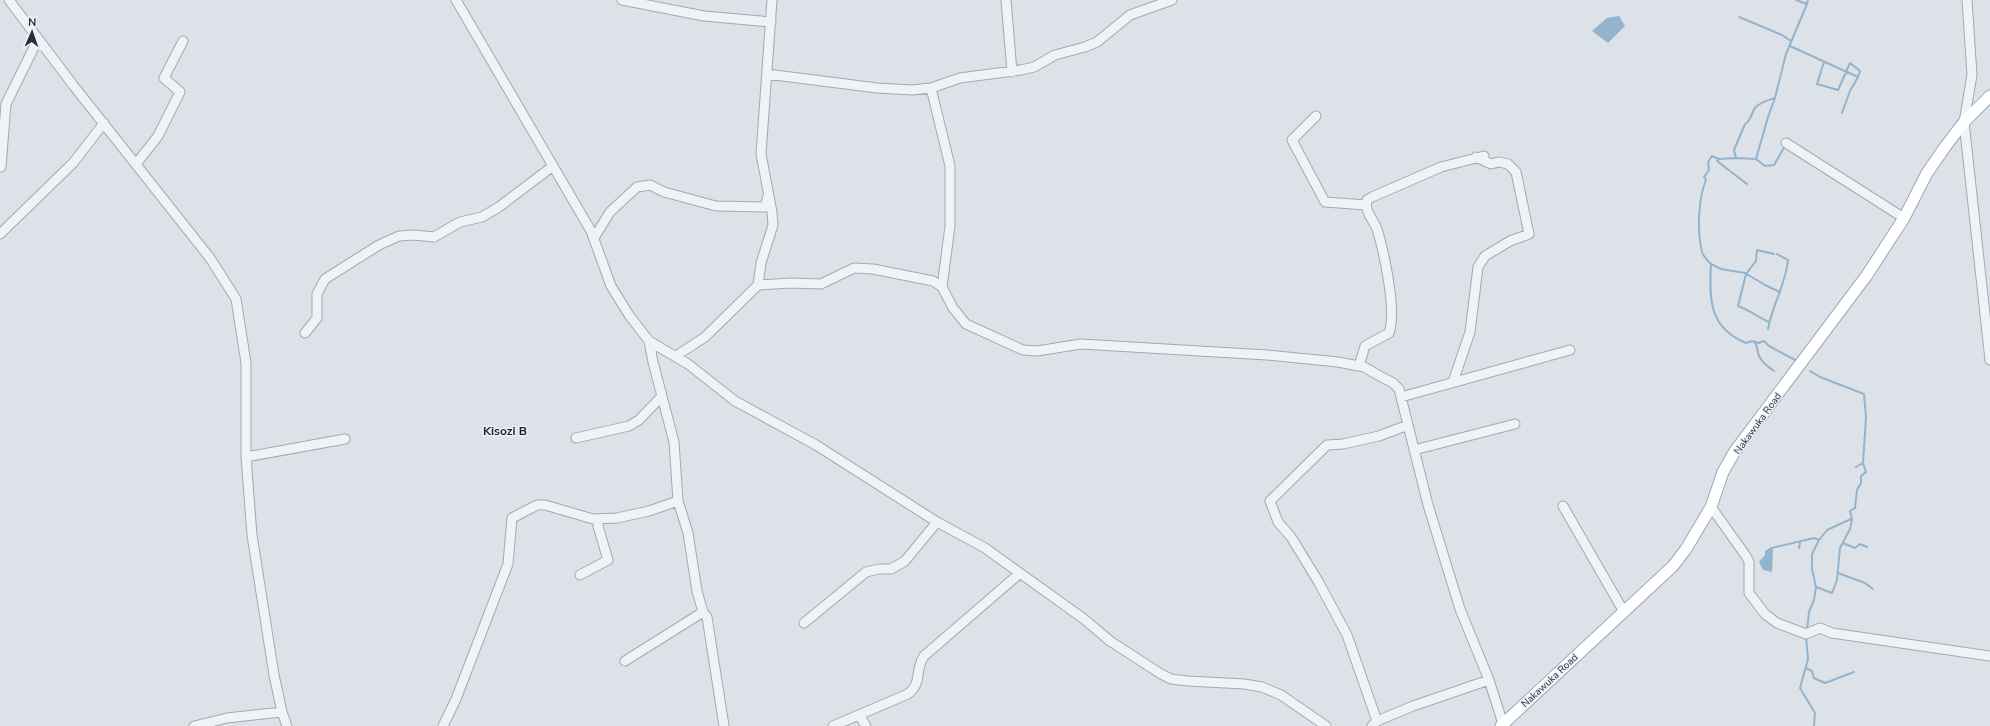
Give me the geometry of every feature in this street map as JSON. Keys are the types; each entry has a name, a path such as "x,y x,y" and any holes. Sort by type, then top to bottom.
{"main road":[{"name":"Nakawuka Road","path":"1502,725 1565,664 1624,612 1680,557 1711,507 1723,472 1735,451 1861,283 1904,218 1927,172 1964,122 1990,96"}],"street":[{"path":"9,0 183,226 210,258 236,299 246,363 246,457 257,571 282,712 287,726"},
{"path":"456,0 594,238 611,286 629,315 649,341 676,356 735,401 816,444 937,522 985,548 1013,567 1019,574 1084,619 1110,641 1161,674 1171,679 1244,684 1262,688 1281,694 1326,726"},
{"path":"622,0 704,16 771,22"},
{"path":"676,356 705,337 758,285 761,263 772,225 769,195 762,168 761,154 772,0"},
{"path":"1006,0 1012,72"},
{"path":"767,74 877,88 912,90 932,88 960,78 1012,72 1034,67 1055,56 1097,42 1130,15 1172,0"},
{"path":"1967,0 1972,75 1964,122 1990,360"},
{"path":"1,167 6,104 38,39"},
{"path":"136,164 158,136 180,92 164,78 183,41"},
{"path":"932,88 950,166 950,226 942,287 953,308 966,324 1029,352 1081,344 1267,355 1338,362 1359,366 1394,384 1399,389 1414,450 1460,609 1489,680 1502,725"},
{"path":"1316,116 1292,140 1325,202 1366,205"},
{"path":"0,234 73,163 104,123"},
{"path":"1786,144 1904,218"},
{"path":"1359,366 1365,346 1389,334 1392,313 1382,248 1376,227 1366,205 1367,200 1441,167 1480,157 1491,164 1499,162 1508,164 1516,172 1529,234 1510,241 1485,256 1478,267 1470,332 1453,382"},
{"path":"305,333 317,318 317,294 325,279 379,245 399,236 414,235 434,237 460,222 482,217 499,207 553,166"},
{"path":"594,238 610,212 637,187 650,185 664,192 716,206 764,207 769,195"},
{"path":"758,285 792,283 821,284 860,267 928,280 942,287"},
{"path":"649,341 652,362 674,442 678,501 688,533 692,566 703,612 707,616 724,726"},
{"path":"1401,397 1570,350"},
{"path":"652,362 665,351"},
{"path":"576,438 629,426 639,420 662,397"},
{"path":"1414,450 1515,424"},
{"path":"1408,425 1379,436 1358,439 1343,444 1328,445 1270,501 1278,522 1291,537 1347,635 1374,724 1413,706 1489,680"},
{"path":"246,457 345,439"},
{"path":"443,726 456,699 508,564 512,518 537,505 544,505 594,519 616,518 649,511 678,501"},
{"path":"1563,506 1624,612"},
{"path":"1711,507 1749,562 1749,593 1765,614 1777,623 1806,634 1820,628 1832,632 1990,656"},
{"path":"580,575 608,560 598,526 598,519"},
{"path":"804,623 866,572 897,567 905,561 937,522"},
{"path":"833,726 908,694 914,689 918,679 918,665 924,656 1019,574"},
{"path":"625,661 703,612"},
{"path":"194,726 227,718 282,712"},
{"path":"860,715 866,726"}],"water":[{"path":"1619,16 1625,26 1608,43 1592,31 1607,18"},
{"path":"1771,547 1773,550 1772,572 1763,570 1759,562 1765,555 1765,551"}],"waterway":[{"path":"1796,0 1807,4 1786,54 1775,98 1762,103 1754,110 1749,121 1745,124 1734,150 1736,158 1719,159 1712,156 1708,162 1709,170 1704,177 1706,180 1701,197 1699,234 1702,252 1704,257 1711,264 1711,300 1718,321 1734,337 1746,343 1752,341 1759,343 1764,341 1769,346 1797,361"},
{"path":"1807,4 1808,0"},
{"path":"1739,17 1782,35 1791,41"},
{"path":"1790,46 1858,77 1850,91 1842,113"},
{"path":"1824,62 1817,84 1838,90 1850,63 1860,71 1858,77"},
{"path":"1775,98 1756,159 1765,166 1774,165 1785,146"},
{"path":"1736,158 1756,159"},
{"path":"1719,159 1717,161 1747,184"},
{"path":"1769,322 1738,306 1746,274 1756,261 1757,250 1774,254"},
{"path":"1768,329 1787,269 1788,260 1777,254"},
{"path":"1711,264 1721,269 1745,273 1780,292"},
{"path":"1755,343 1760,358 1774,371"},
{"path":"1807,630 1809,612 1814,600 1816,587 1832,593 1837,580 1840,548 1850,529 1852,519 1850,511 1855,508 1857,490 1861,483 1861,476 1866,472 1863,463 1866,417 1864,394 1820,377 1810,371"},
{"path":"1856,467 1863,463"},
{"path":"1772,548 1814,538 1819,540 1827,530 1851,519"},
{"path":"1816,587 1812,569 1812,554 1819,540"},
{"path":"1799,548 1800,542"},
{"path":"1843,543 1855,548 1860,544 1867,547"},
{"path":"1838,573 1865,583 1873,589"},
{"path":"1806,637 1808,659 1800,688 1815,713 1814,726"},
{"path":"1806,668 1812,671 1814,678 1825,683 1854,672"}],"district":[{"name":"Kisozi B","path":"505,431"}]}
